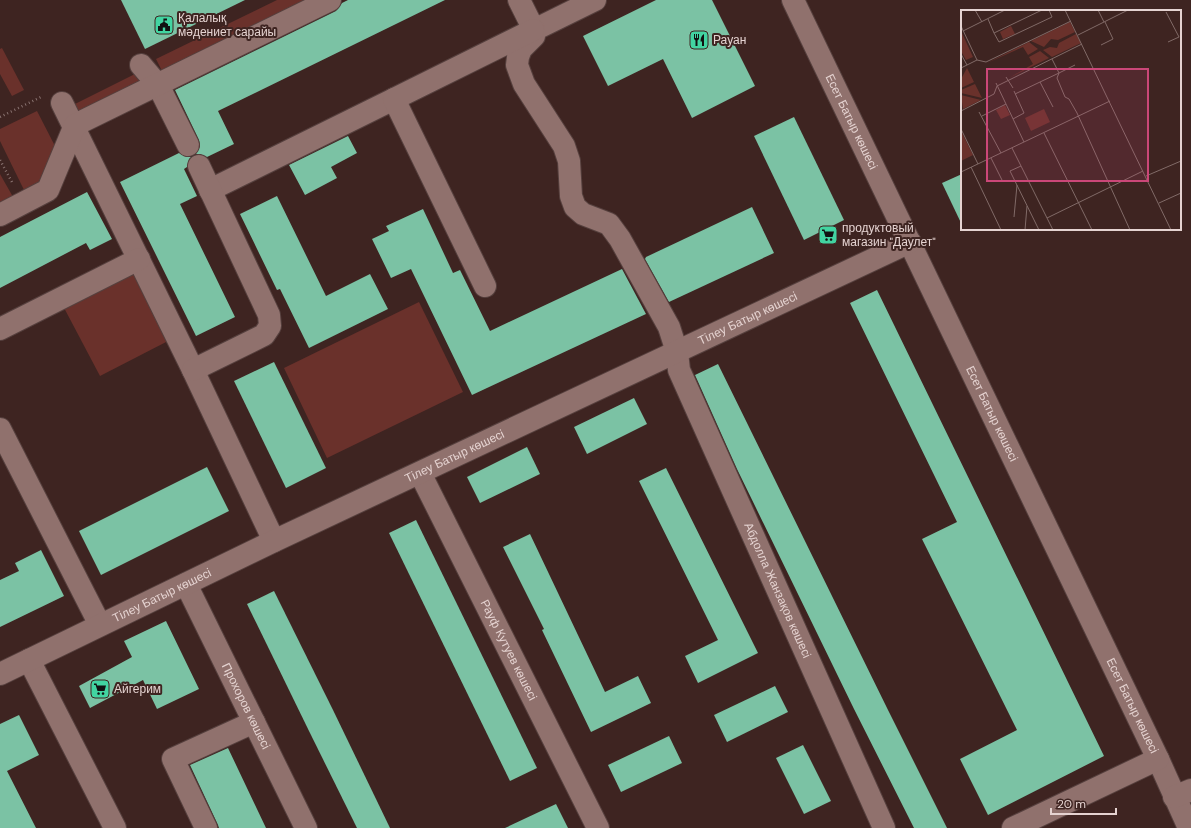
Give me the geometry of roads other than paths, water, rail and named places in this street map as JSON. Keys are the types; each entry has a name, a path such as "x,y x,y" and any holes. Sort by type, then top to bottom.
{"street":[{"path":"0,215 48,190 75,125 330,0"},
{"path":"519,0 534,30"},
{"path":"210,190 595,0"},
{"name":"Есет Батыр көшесі","path":"794,0 1158,759 1182,794 1189,828"},
{"name":"Абдолла Жанзақов көшесі","path":"534,30 534,36 521,49 517,65 524,84 564,146 570,161 571,196 575,207 583,214 609,224 620,239 669,327 677,352 679,370 884,828"},
{"path":"141,65 158,84 188,145"},
{"path":"54,99 75,125 274,541"},
{"path":"394,99 485,286"},
{"path":"193,370 264,335 270,326 269,315 199,166"},
{"name":"Тілеу Батыр көшесі","path":"0,674 274,541 910,242"},
{"path":"0,329 139,259"},
{"path":"0,429 100,625"},
{"name":"Рауф Кутуев көшесі","path":"420,473 598,828"},
{"name":"Прохоров көшесі","path":"186,584 306,828"},
{"path":"29,660 115,828"},
{"path":"206,828 173,759 254,722"},
{"path":"1013,828 1158,759"}],"place":[{"name":"Қалалық мәдениет сарайы","path":"164,25"},
{"name":"Рауан","path":"699,40"},
{"name":"продуктовый магазин \"Даулет\"","path":"828,235"},
{"name":"Айгерим","path":"100,689"}]}
